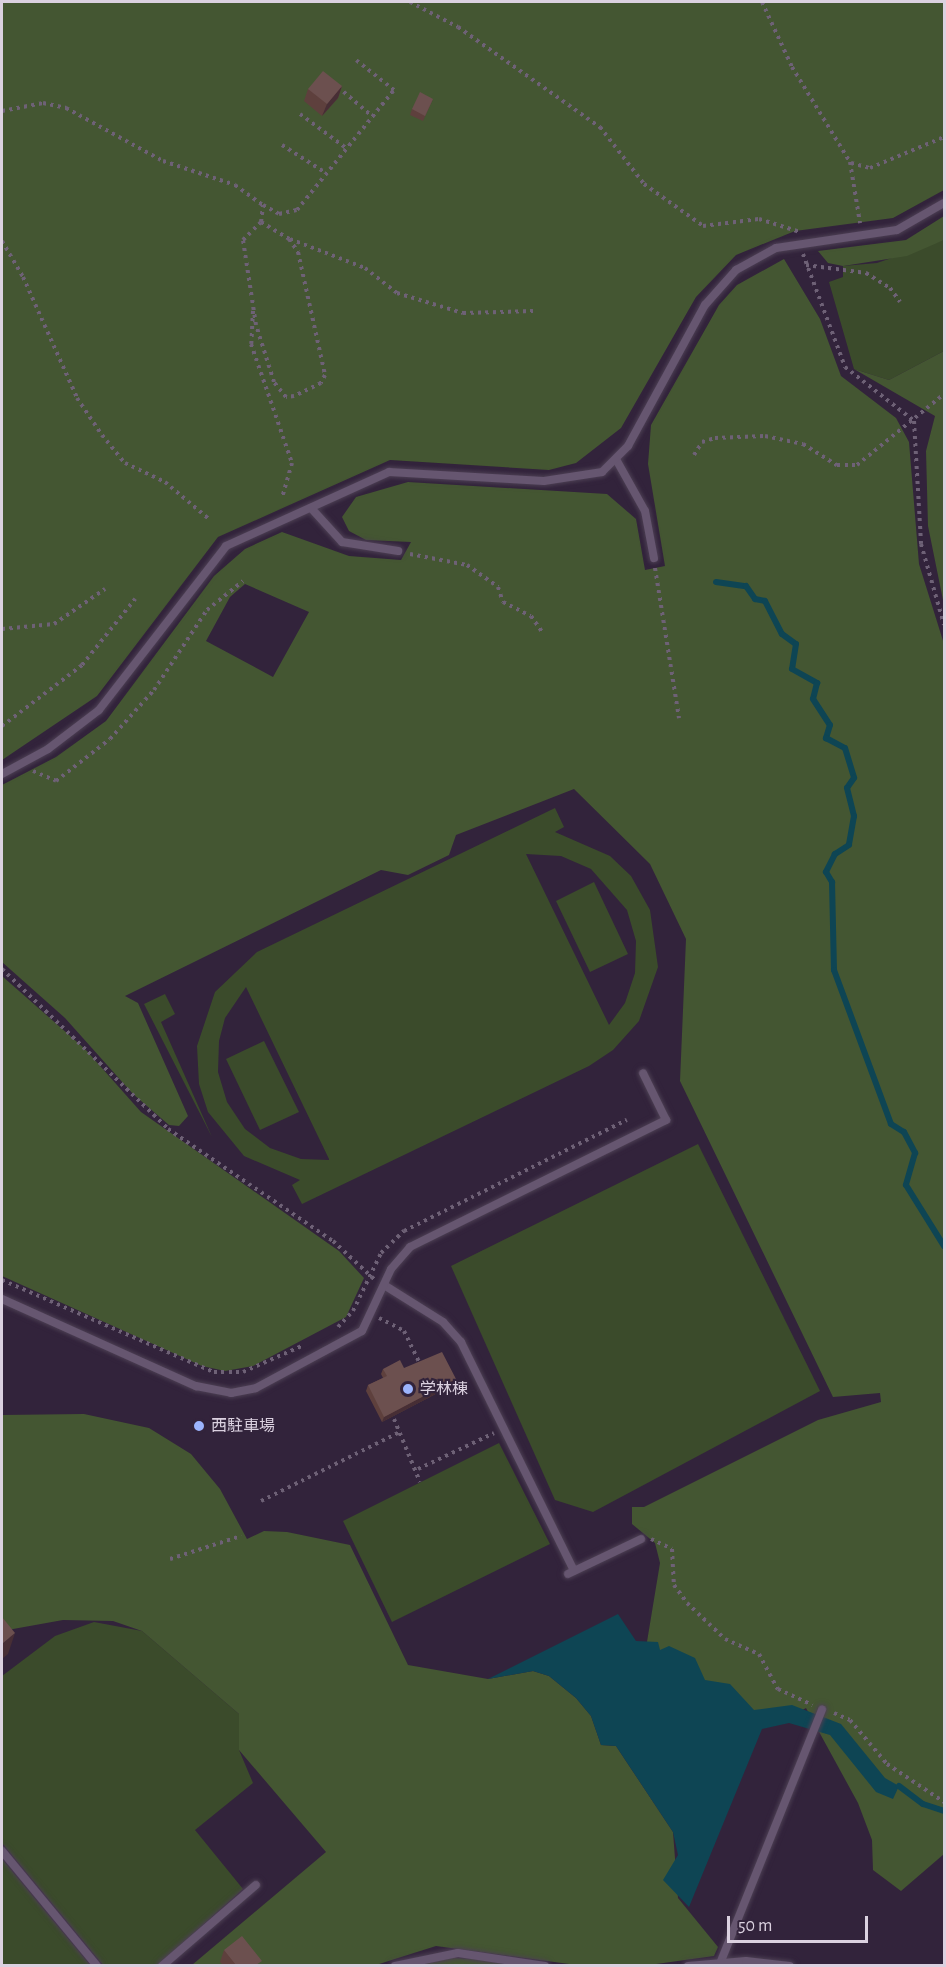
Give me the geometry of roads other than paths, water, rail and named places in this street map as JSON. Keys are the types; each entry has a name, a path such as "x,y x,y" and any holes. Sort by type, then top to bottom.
{"lane":[{"path":"2,774 84,723 114,694 226,546 389,472 564,481 602,472 617,461 721,286 752,259 801,242 897,230 945,203"},
{"path":"617,461 645,511 654,558"},
{"path":"311,508 342,542 398,551"},
{"path":"2,1299 196,1386 231,1393 267,1383 354,1338 368,1324 384,1285 410,1247 666,1120 644,1073"},
{"path":"384,1285 453,1331 503,1429 571,1573 641,1539"},
{"path":"721,1961 821,1712"},
{"path":"2,1851 97,1965"},
{"path":"162,1965 256,1885"},
{"path":"395,1965 458,1953 545,1965"},
{"path":"688,1965 721,1961 790,1965"}],"water":[{"path":"618,1614 636,1641 658,1642 660,1650 669,1646 695,1658 705,1680 730,1684 754,1710 792,1705 841,1724 885,1778 899,1786 893,1799 876,1792 830,1735 789,1723 762,1729 689,1907 663,1880 678,1855 673,1832 616,1746 601,1745 591,1716 576,1698 549,1676 533,1671 488,1679"}],"waterway":[{"path":"716,582 746,586 755,599 765,601 782,634 796,644 792,669 817,683 813,699 830,725 826,738 845,748 854,778 847,788 854,816 849,845 835,854 826,872 832,882 834,970 891,1124 904,1132 915,1153 906,1185 944,1246"},
{"path":"899,1786 923,1804 944,1811"}],"place":[{"name":"学林棟","path":"408,1389"},
{"name":"西駐車場","path":"199,1426"}]}
